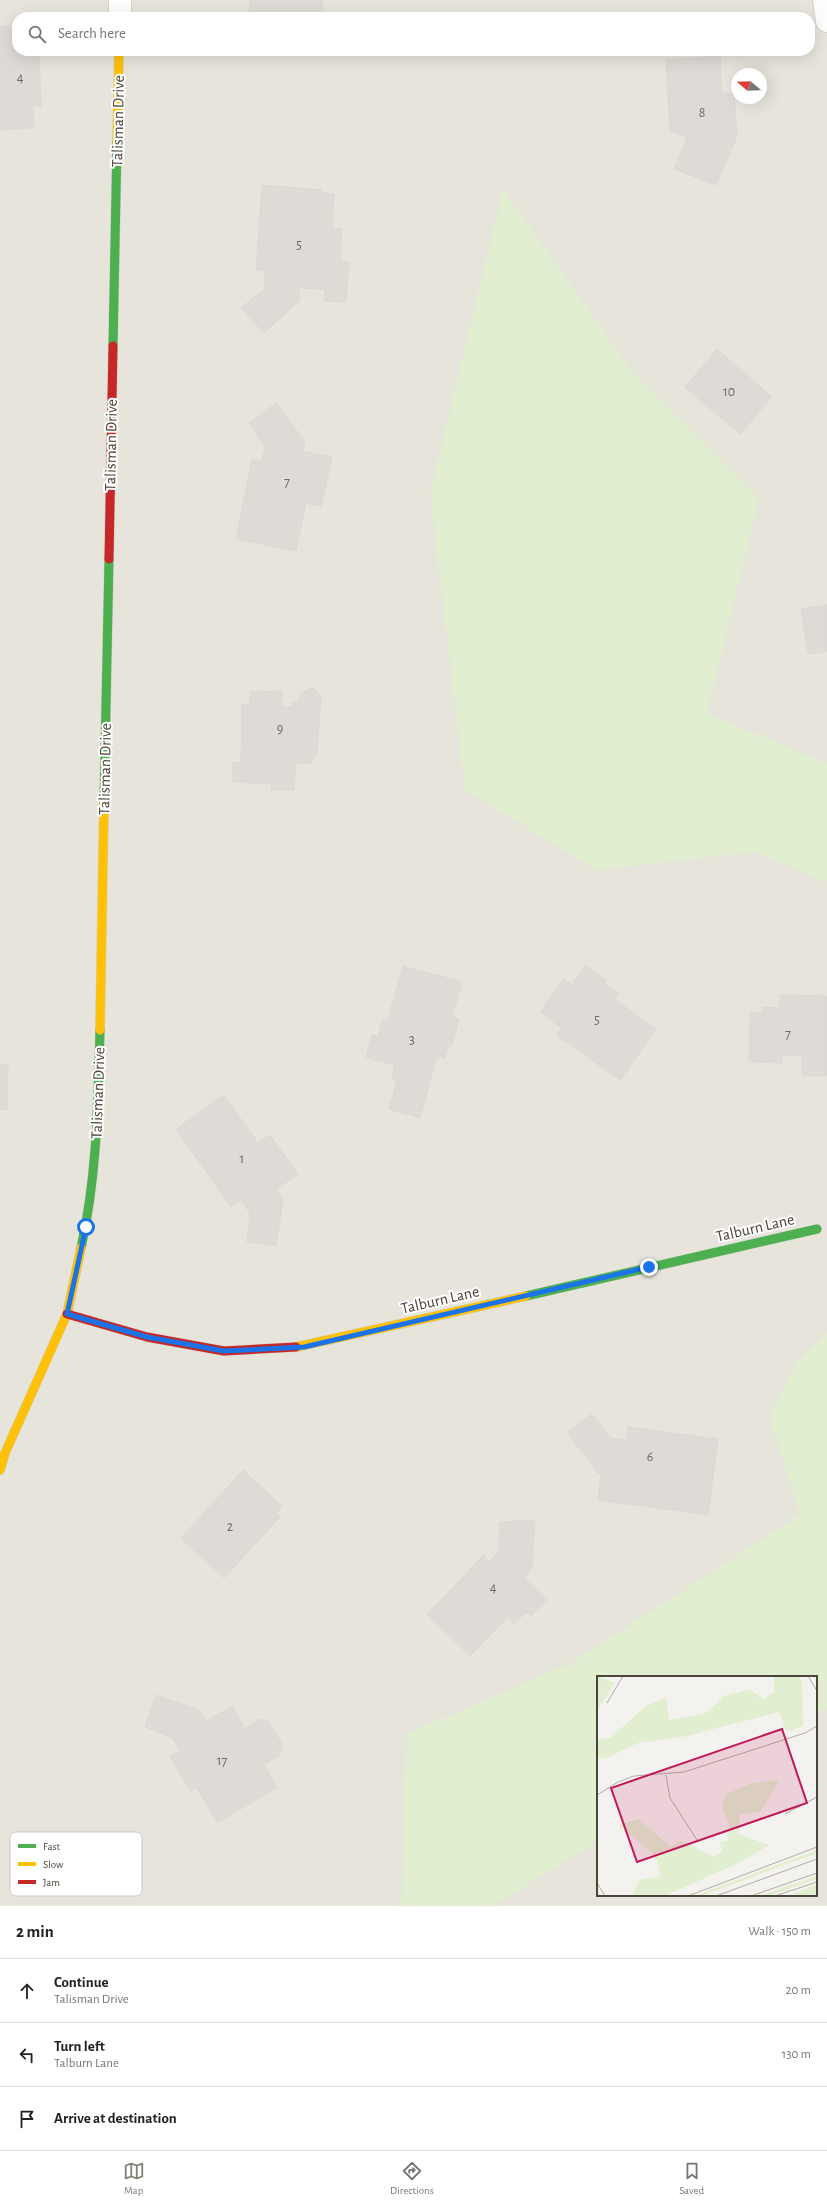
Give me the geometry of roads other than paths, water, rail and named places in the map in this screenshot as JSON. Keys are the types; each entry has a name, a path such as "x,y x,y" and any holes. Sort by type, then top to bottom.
{"street":[{"path":"120,0 120,12"},
{"path":"824,0 827,21"},
{"name":"Talisman Drive","path":"0,1470 5,1453 67,1314 86,1227 98,1124 119,56"},
{"name":"Talburn Lane","path":"67,1314 147,1337 224,1351 304,1347 817,1229"}]}
